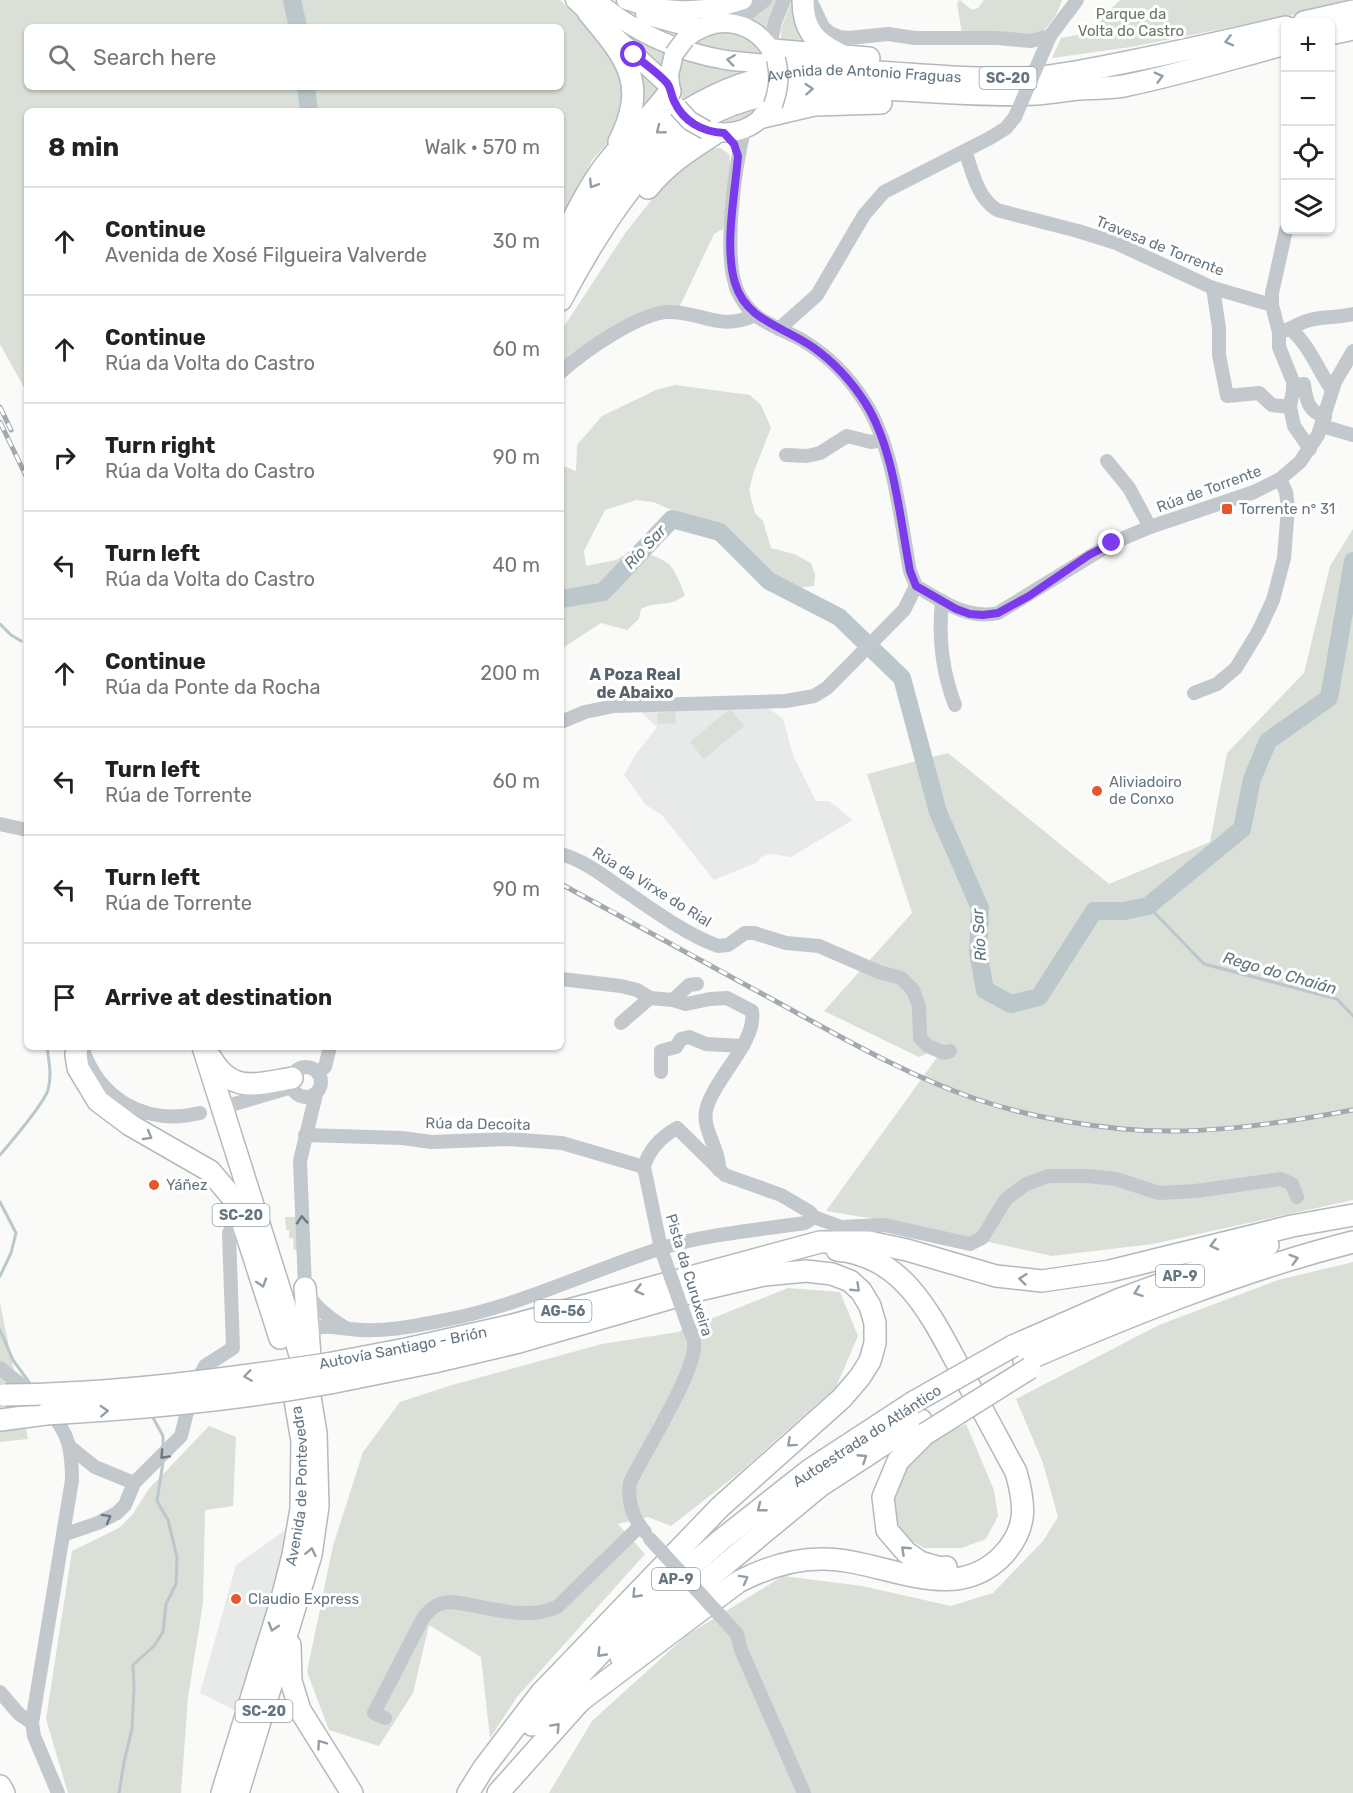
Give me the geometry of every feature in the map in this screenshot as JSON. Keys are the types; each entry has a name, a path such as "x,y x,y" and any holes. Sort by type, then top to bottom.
{"highway":[{"path":"807,1 806,23 815,39 821,45 842,56"},
{"path":"586,4 620,52 633,84 633,109 611,158"},
{"path":"1322,18 1353,11"},
{"name":"Avenida de Antonio Fraguas","path":"730,98 767,76 810,71 851,71 954,78 1030,78 1196,49 1281,28"},
{"path":"1335,33 1353,29"},
{"name":"Avenida de Antonio Fraguas","path":"730,98 766,96 802,89 851,88 1038,94 1125,86 1281,45"},
{"path":"773,52 1033,67 1136,60"},
{"path":"768,111 838,103 1020,106 1106,95 1125,86"},
{"path":"564,237 593,182 611,158 654,111 673,95"},
{"name":"SC-20","path":"564,267 594,213 622,170 655,133 696,104 730,98"},
{"name":"SC-20","path":"564,295 630,189 663,150 730,98"},
{"path":"564,314 637,201 655,179 688,150 715,132"},
{"path":"78,1050 75,1055 78,1068 98,1101 130,1125 210,1171 239,1210"},
{"name":"SC-20","path":"189,1050 285,1351 300,1381"},
{"name":"SC-20","path":"205,1050 300,1381"},
{"path":"206,1050 218,1070 232,1081 254,1085 292,1082"},
{"name":"Autovía Santiago - Brión","path":"8,1409 46,1414 130,1410 280,1392 328,1373 406,1349 509,1326 820,1242 869,1242 907,1250 996,1276 1042,1281 1110,1271 1292,1226 1353,1215"},
{"name":"Autoestrada do Atlántico","path":"498,1793 652,1625 820,1486 919,1419 1120,1299 1250,1250 1353,1223"},
{"name":"Autoestrada do Atlántico","path":"1022,1359 1143,1310 1260,1269 1353,1242"},
{"path":"580,1701 738,1582 766,1568 795,1561 822,1559 852,1562 944,1581 965,1578 986,1570 996,1562 1017,1535 1023,1519 1023,1499 1016,1472 927,1307 901,1278 884,1265 864,1256 844,1251 796,1248"},
{"path":"699,1290 725,1280 790,1262 832,1259 854,1264 894,1287 916,1313 1007,1473 1012,1499 1006,1529 1001,1540 982,1559 967,1565 941,1568 920,1562 906,1552 887,1530 883,1497 919,1419 1022,1359"},
{"path":"468,1793 483,1768 541,1693 720,1507 842,1398 870,1361 875,1343 875,1323 870,1306 850,1281 832,1274 806,1271 784,1273 699,1290"},
{"path":"304,1288 316,1395 312,1410"},
{"name":"Autovía Santiago - Brión","path":"8,1409 98,1392 434,1362 519,1342 699,1290"},
{"name":"Avenida de Pontevedra","path":"238,1793 311,1555 318,1506 316,1433 312,1410 300,1381"},
{"name":"Avenida de Pontevedra","path":"222,1793 281,1602 293,1555 301,1509 300,1381"},
{"name":"Autoestrada do Atlántico","path":"473,1793 551,1704 650,1601 721,1540 811,1469 919,1419"},
{"path":"289,1629 291,1681 300,1710 352,1793"},
{"path":"210,1793 231,1733 243,1725"},
{"path":"0,1786 4,1793"}],"main road":[{"path":"586,4 673,95 690,122 715,132 744,130 768,111 778,90 780,74 773,52 764,40 749,29 732,23 701,28 663,21 613,0"},
{"path":"626,0 648,7 674,10 694,9 743,0"},
{"path":"586,4 686,50 724,59 810,71"},
{"path":"673,95 671,64 680,47 701,28"}],"street":[{"path":"732,23 765,0"},
{"path":"773,52 775,22 784,0"},
{"path":"779,329 817,295 864,215 884,192 965,152 1006,128 1015,117 1050,36 1077,0"},
{"path":"807,1 823,27 830,33 849,38 888,34 915,38 1031,41 1050,36"},
{"path":"564,721 585,712 614,706 804,699 821,693 889,626 907,605 916,586 910,571 887,452 867,405 844,373 813,347 755,315 737,290 734,282 731,231 738,156 744,130"},
{"path":"715,132 734,144 738,156"},
{"name":"Travesa de Torrente","path":"965,152 980,192 987,203 997,210 1116,243 1213,288 1272,305"},
{"path":"1285,234 1272,293 1272,305 1285,331 1305,342 1332,390"},
{"path":"1213,288 1219,328 1219,355 1227,396 1259,393 1272,405 1290,407"},
{"path":"564,370 598,345 649,315 671,312 731,323 755,315"},
{"path":"1310,449 1294,426 1290,407 1293,386 1279,347 1285,331 1297,325 1309,320 1353,314"},
{"name":"Rúa de Torrente","path":"916,586 942,602 970,614 998,613 1029,596 1100,549 1150,527 1254,492 1280,478 1300,462 1310,449 1324,422 1332,390 1339,374 1353,351"},
{"path":"1293,386 1304,384 1309,407 1324,422 1353,435"},
{"path":"786,454 807,456 820,453 847,436 871,442 883,440"},
{"name":"Rúa de Torrente","path":"1107,461 1129,488 1150,527"},
{"path":"1194,693 1217,684 1236,668 1259,630 1273,600 1284,558 1288,508 1286,492 1280,478"},
{"path":"942,602 941,653 955,705"},
{"path":"0,824 24,829"},
{"name":"Rúa da Virxe do Rial","path":"564,855 586,865 651,909 718,946 728,945 741,934 754,933 786,942 819,946 879,972 901,978 913,990 919,1006 920,1038 928,1046 944,1053 950,1051"},
{"path":"564,979 621,986 637,990 650,998 673,1000 686,1004 727,998 752,1011 753,1021 743,1046 729,1064 712,1094 704,1118 719,1159 718,1170"},
{"path":"673,1000 689,985 697,984"},
{"path":"621,1023 650,998"},
{"path":"661,1072 661,1051 676,1047 681,1039 689,1037 706,1044 743,1046"},
{"path":"81,1050 97,1079 110,1093 134,1108 167,1117 200,1113"},
{"path":"317,1072 324,1067 329,1050"},
{"path":"316,1094 303,1096 296,1093 292,1082 294,1073 308,1067 317,1072 321,1081 305,1134 300,1161 304,1288 312,1302 330,1318 348,1329"},
{"path":"231,1105 292,1082"},
{"path":"644,1167 647,1158 664,1136 677,1128 704,1118"},
{"path":"677,1128 725,1175 781,1195 810,1212 814,1217 841,1227 884,1225 970,1244 981,1238 1006,1199 1026,1184 1048,1176 1116,1179 1160,1193 1196,1191 1281,1179 1292,1184 1297,1197"},
{"name":"Rúa da Decoita","path":"305,1134 402,1138 432,1142 507,1139 562,1143 644,1167"},
{"name":"Pista da Curuxeira","path":"644,1167 660,1249 694,1341 690,1365 630,1483 628,1494 634,1515 650,1539 738,1634 741,1650 804,1793"},
{"path":"63,1535 98,1523 117,1513 130,1498 134,1484 182,1436 192,1392 205,1366 233,1348 229,1233 239,1210"},
{"path":"308,1334 314,1328 324,1326 372,1331 445,1320 497,1308 567,1281 687,1241 805,1223 814,1217"},
{"path":"0,1368 37,1397 66,1433 70,1447 72,1480 32,1723 34,1736 57,1793"},
{"path":"70,1447 95,1467 134,1484"},
{"path":"72,1480 86,1468 95,1467"},
{"path":"385,1718 374,1713 423,1618 431,1608 439,1603 450,1602 524,1615 548,1612 557,1607 640,1526"},
{"path":"0,1692 19,1714 32,1723"}],"shaded area":[{"path":"767,707 783,719 793,755 816,801 829,801 853,820 791,857 770,854 761,857 758,862 714,880 662,815 646,805 624,775 636,754 657,727 641,712"},
{"path":"287,1529 286,1560 236,1711 200,1693 236,1565"}],"green space":[{"path":"0,0 560,0 596,33 620,68 626,101 610,140 592,160 564,218 564,108 24,108 24,388 0,344"},
{"path":"770,0 778,0 766,30 749,21"},
{"path":"792,0 797,0 818,48 781,43 781,29"},
{"name":"Parque da Volta do Castro","path":"960,0 972,10 978,8 984,0 1062,0 1052,21 1036,36 962,35 957,3"},
{"name":"Parque da Volta do Castro","path":"1120,0 1353,0 1353,3 1131,47 1052,58 1061,38 1087,33"},
{"path":"590,4 669,49 662,68"},
{"path":"717,32 740,35 752,41 758,46 765,60 690,47 698,40"},
{"path":"684,57 753,70 682,101 678,78 679,67"},
{"path":"635,62 658,86 659,90 635,122"},
{"path":"762,105 742,121 715,125"},
{"path":"720,148 729,154 731,167 723,229 714,234 679,308 566,362 564,360 564,326 626,232 669,178 708,149"},
{"path":"675,385 750,395 761,405 771,428 749,490 755,513 763,521 771,548 794,554 811,563 815,575 814,586 788,589 769,576 742,547 723,532 653,502 636,500 605,510 584,551 586,566 616,560 635,549 668,563 676,574 685,595 669,603 641,609 639,619 627,630 601,623 564,647 564,466 576,471 577,445 602,416 656,390"},
{"path":"1353,529 1353,1200 1153,1244 1052,1256 912,1225 826,1211 946,1045 919,1057 824,1011 912,913 867,774 948,753 1109,884 1210,842 1227,753 1304,673 1330,566"},
{"path":"730,709 744,726 704,759 690,742"},
{"path":"675,711 676,723 658,724 657,713"},
{"path":"285,1217 298,1217 300,1249 294,1250 293,1238 289,1238 289,1230 286,1230"},
{"path":"1353,1262 1353,1793 549,1793 592,1721 687,1635 783,1576 862,1586 951,1606 993,1593 1043,1541 1058,1517 1043,1463 1016,1399 1159,1325 1278,1280"},
{"path":"788,1288 840,1292 858,1336 836,1387 739,1473 671,1526 648,1517 618,1524 645,1554 517,1697 490,1738 481,1657 429,1625 413,1693 379,1746 329,1730 307,1672 333,1546 363,1452 400,1402 452,1385 602,1344 678,1332"},
{"path":"0,1303 28,1439 0,1442"},
{"path":"966,1424 994,1490 998,1516 986,1539 961,1548 924,1548 907,1538 896,1520 894,1497 907,1468 932,1440"},
{"path":"209,1426 236,1437 233,1506 205,1510 203,1603 188,1697 181,1793 68,1793 46,1719 72,1551 119,1528 133,1514 148,1490"}],"waterway":[{"name":"Río Sar","path":"292,0 297,24"},
{"name":"Río Sar","path":"306,90 309,108"},
{"name":"Río Sar","path":"564,598 603,592 672,519 720,532 769,581 839,617 902,678 938,812 980,908 978,952 985,990 1011,1004 1039,997 1094,911 1124,911 1148,906 1242,829 1252,779 1268,741 1329,698 1353,561"},
{"path":"0,624 21,641"},
{"name":"Rego do Chaián","path":"1148,906 1204,964 1337,999 1353,1016"},
{"path":"0,1155 45,1097 50,1074 47,1050"},
{"path":"0,1202 16,1233 11,1253 0,1276"},
{"path":"0,1330 13,1360 31,1385"},
{"path":"151,1414 163,1436 163,1446"},
{"path":"119,1793 132,1729 133,1665 154,1646 163,1632 166,1604 176,1584 177,1557 168,1520 157,1501 163,1462"}],"railway":[{"path":"0,407 11,430"},
{"path":"0,422 24,472"},
{"path":"564,886 870,1052 922,1078 994,1105 1067,1122 1152,1131 1210,1130 1296,1120 1353,1110"}],"place":[{"name":"Torrente n° 31","path":"1227,509"},
{"name":"Aliviadoiro de Conxo","path":"1097,791"},
{"name":"Yáñez","path":"154,1185"},
{"name":"Claudio Express","path":"236,1599"}],"district":[{"name":"A Poza Real de Abaixo","path":"635,683"}],"route":[{"path":"634,55 669,86 673,100 690,122 706,130 724,133 737,150 731,231 734,282 737,290 755,315 813,347 844,373 867,405 887,452 910,571 916,586 942,602 970,614 998,613 1029,596 1089,555 1112,543"}]}
